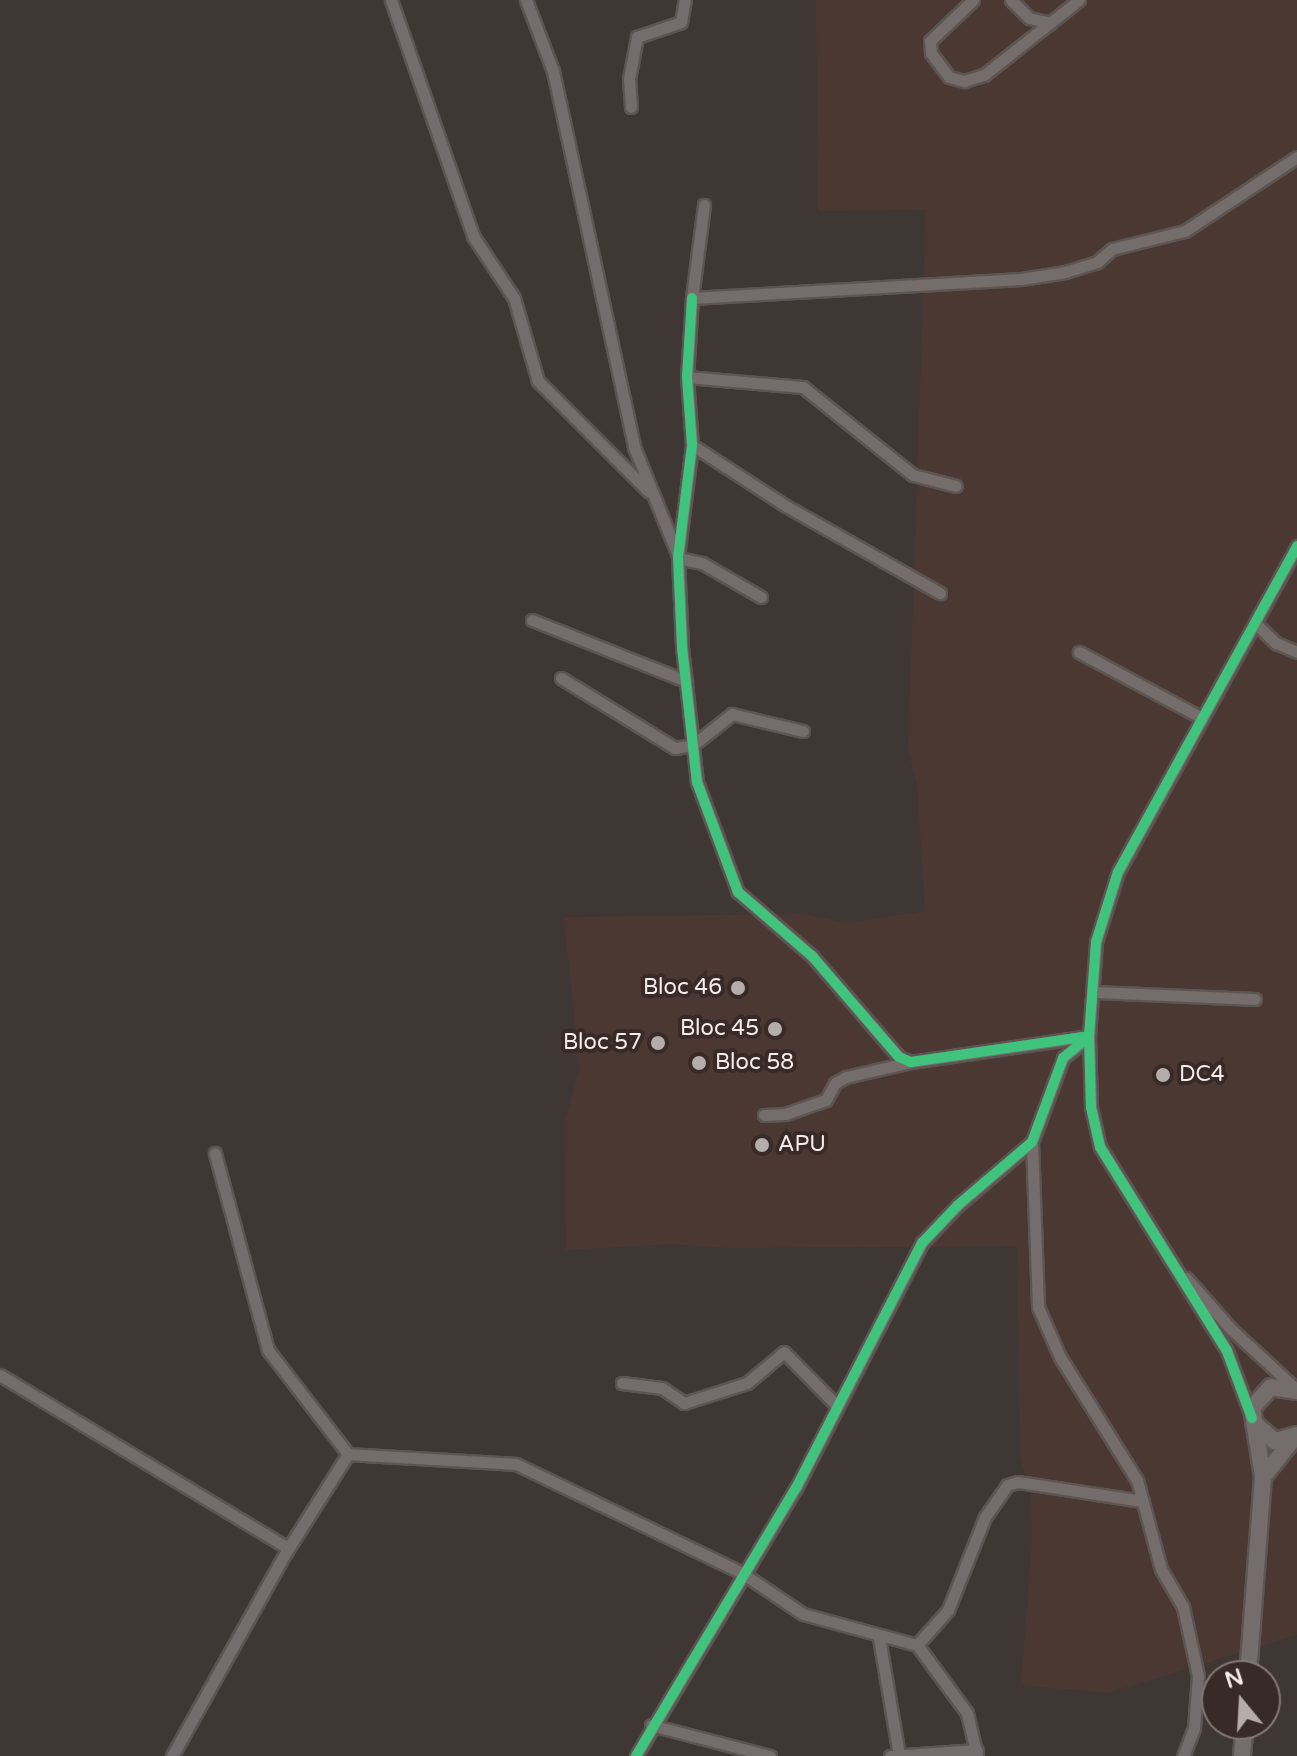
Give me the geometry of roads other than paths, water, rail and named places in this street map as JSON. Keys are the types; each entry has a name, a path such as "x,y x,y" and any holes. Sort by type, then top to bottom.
{"main road":[{"path":"1249,1660 1263,1477 1252,1418 1262,1391 1295,1389"},
{"path":"1252,1418 1264,1436 1275,1441 1297,1435"},
{"path":"1263,1477 1297,1435"}],"street":[{"path":"391,0 473,236 514,298 538,381 651,494"},
{"path":"526,0 553,71 587,215 615,372 651,494 678,558"},
{"path":"631,107 629,79 637,37 681,22 685,0"},
{"path":"973,0 930,41 931,53 949,77 964,81 984,75 1079,0"},
{"path":"1011,0 1029,18 1050,23"},
{"path":"692,298 1065,272 1097,262 1112,249 1207,221 1297,157"},
{"path":"704,205 692,298 687,377 692,445 678,558 686,681 702,805 738,892 804,948 899,1057 911,1062"},
{"path":"687,377 803,387 913,475 956,486"},
{"path":"692,445 786,506 940,593"},
{"path":"1252,1418 1227,1351 1100,1147 1091,1107 1089,1036 1096,992 1096,942 1118,872 1297,546"},
{"path":"678,558 702,563 761,597"},
{"path":"532,620 686,681"},
{"path":"1256,624 1276,643 1297,652"},
{"path":"1079,652 1202,718"},
{"path":"561,678 675,748 693,745 732,714 803,731"},
{"path":"1096,992 1255,999"},
{"path":"764,1115 785,1114 826,1100 835,1083 846,1077 911,1062 1089,1036"},
{"path":"1089,1036 1063,1058 1032,1142 1038,1307 1060,1357 1137,1480 1161,1569 1183,1607 1198,1676 1194,1728 1183,1756"},
{"path":"636,1756 651,1725 796,1488 837,1406 886,1321 922,1243 958,1205 1032,1142"},
{"path":"215,1153 268,1350 348,1454 516,1464 742,1573 803,1614 879,1638 917,1645 967,1713 977,1753 890,1756"},
{"path":"1173,1266 1231,1329 1275,1364 1295,1389"},
{"path":"622,1383 662,1388 684,1403 747,1383 784,1352 837,1406"},
{"path":"0,1375 288,1548"},
{"path":"172,1756 288,1548 348,1454"},
{"path":"917,1645 948,1610 985,1517 1007,1485 1142,1501"},
{"path":"879,1638 899,1755"},
{"path":"651,1725 770,1756"}],"place":[{"name":"Bloc 46","path":"738,988"},
{"name":"Bloc 45","path":"775,1029"},
{"name":"Bloc 57","path":"658,1043"},
{"name":"Bloc 58","path":"699,1063"},
{"name":"DC4","path":"1163,1075"},
{"name":"APU","path":"762,1145"}]}
